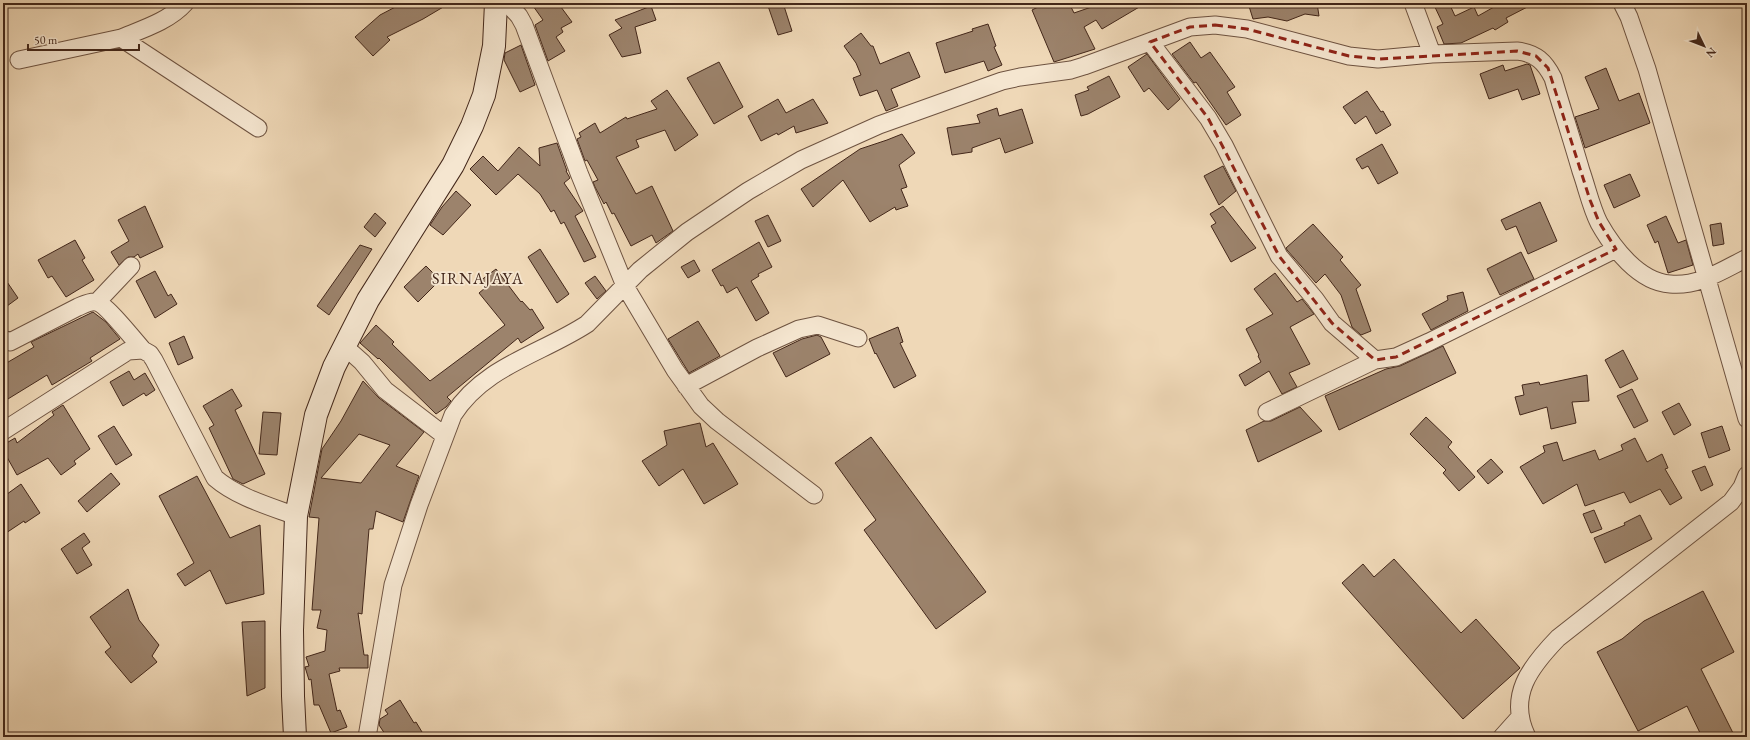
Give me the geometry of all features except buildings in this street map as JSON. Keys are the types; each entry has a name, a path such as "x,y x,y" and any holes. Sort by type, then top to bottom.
{"street":[{"path":"19,60 121,38 151,26 178,11 185,3"},
{"path":"295,737 292,696 292,630 296,516 316,415 334,367 368,300 452,165 472,126 484,95 494,46 496,3"},
{"path":"507,3 519,16 524,25 579,172 625,286 675,370 701,406 717,421 814,495"},
{"path":"1413,3 1432,54"},
{"path":"1622,3 1629,17 1647,69 1747,419"},
{"path":"367,737 393,586 417,512 452,415 458,406 489,377 522,357 574,332 587,324 653,258 687,232 754,188 801,160 879,125 1002,81 1071,70 1190,27 1215,25 1247,29 1349,56 1378,59 1432,54 1517,51 1527,52 1542,61 1548,68 1553,78 1590,200 1599,222 1616,249 1635,268 1651,279 1670,284 1686,284 1707,278 1747,258"},
{"path":"121,38 258,128"},
{"path":"1150,42 1208,118 1224,145 1279,256 1315,299 1332,323 1375,360"},
{"path":"1267,412 1375,360 1396,357 1429,342 1616,249"},
{"path":"97,302 131,266"},
{"path":"3,339 10,342 78,307 88,303 97,302 106,308 143,350 150,354 215,478 229,488 296,516"},
{"path":"686,386 758,348 799,329 818,325 858,338"},
{"path":"344,346 362,362 385,390 445,436"},
{"path":"3,431 128,351 143,350"},
{"path":"1527,737 1520,718 1521,690 1530,672 1553,643 1731,502 1742,487 1747,475"},
{"path":"1502,737 1520,718"}],"highlighted area":[{"path":"1215,25 1247,29 1349,56 1378,59 1517,51 1536,56 1548,68 1590,200 1599,222 1616,249 1396,357 1375,360 1332,323 1279,256 1208,118 1150,42 1190,27"}],"district":[{"name":"SIRNAJAYA","path":"478,278"}]}
